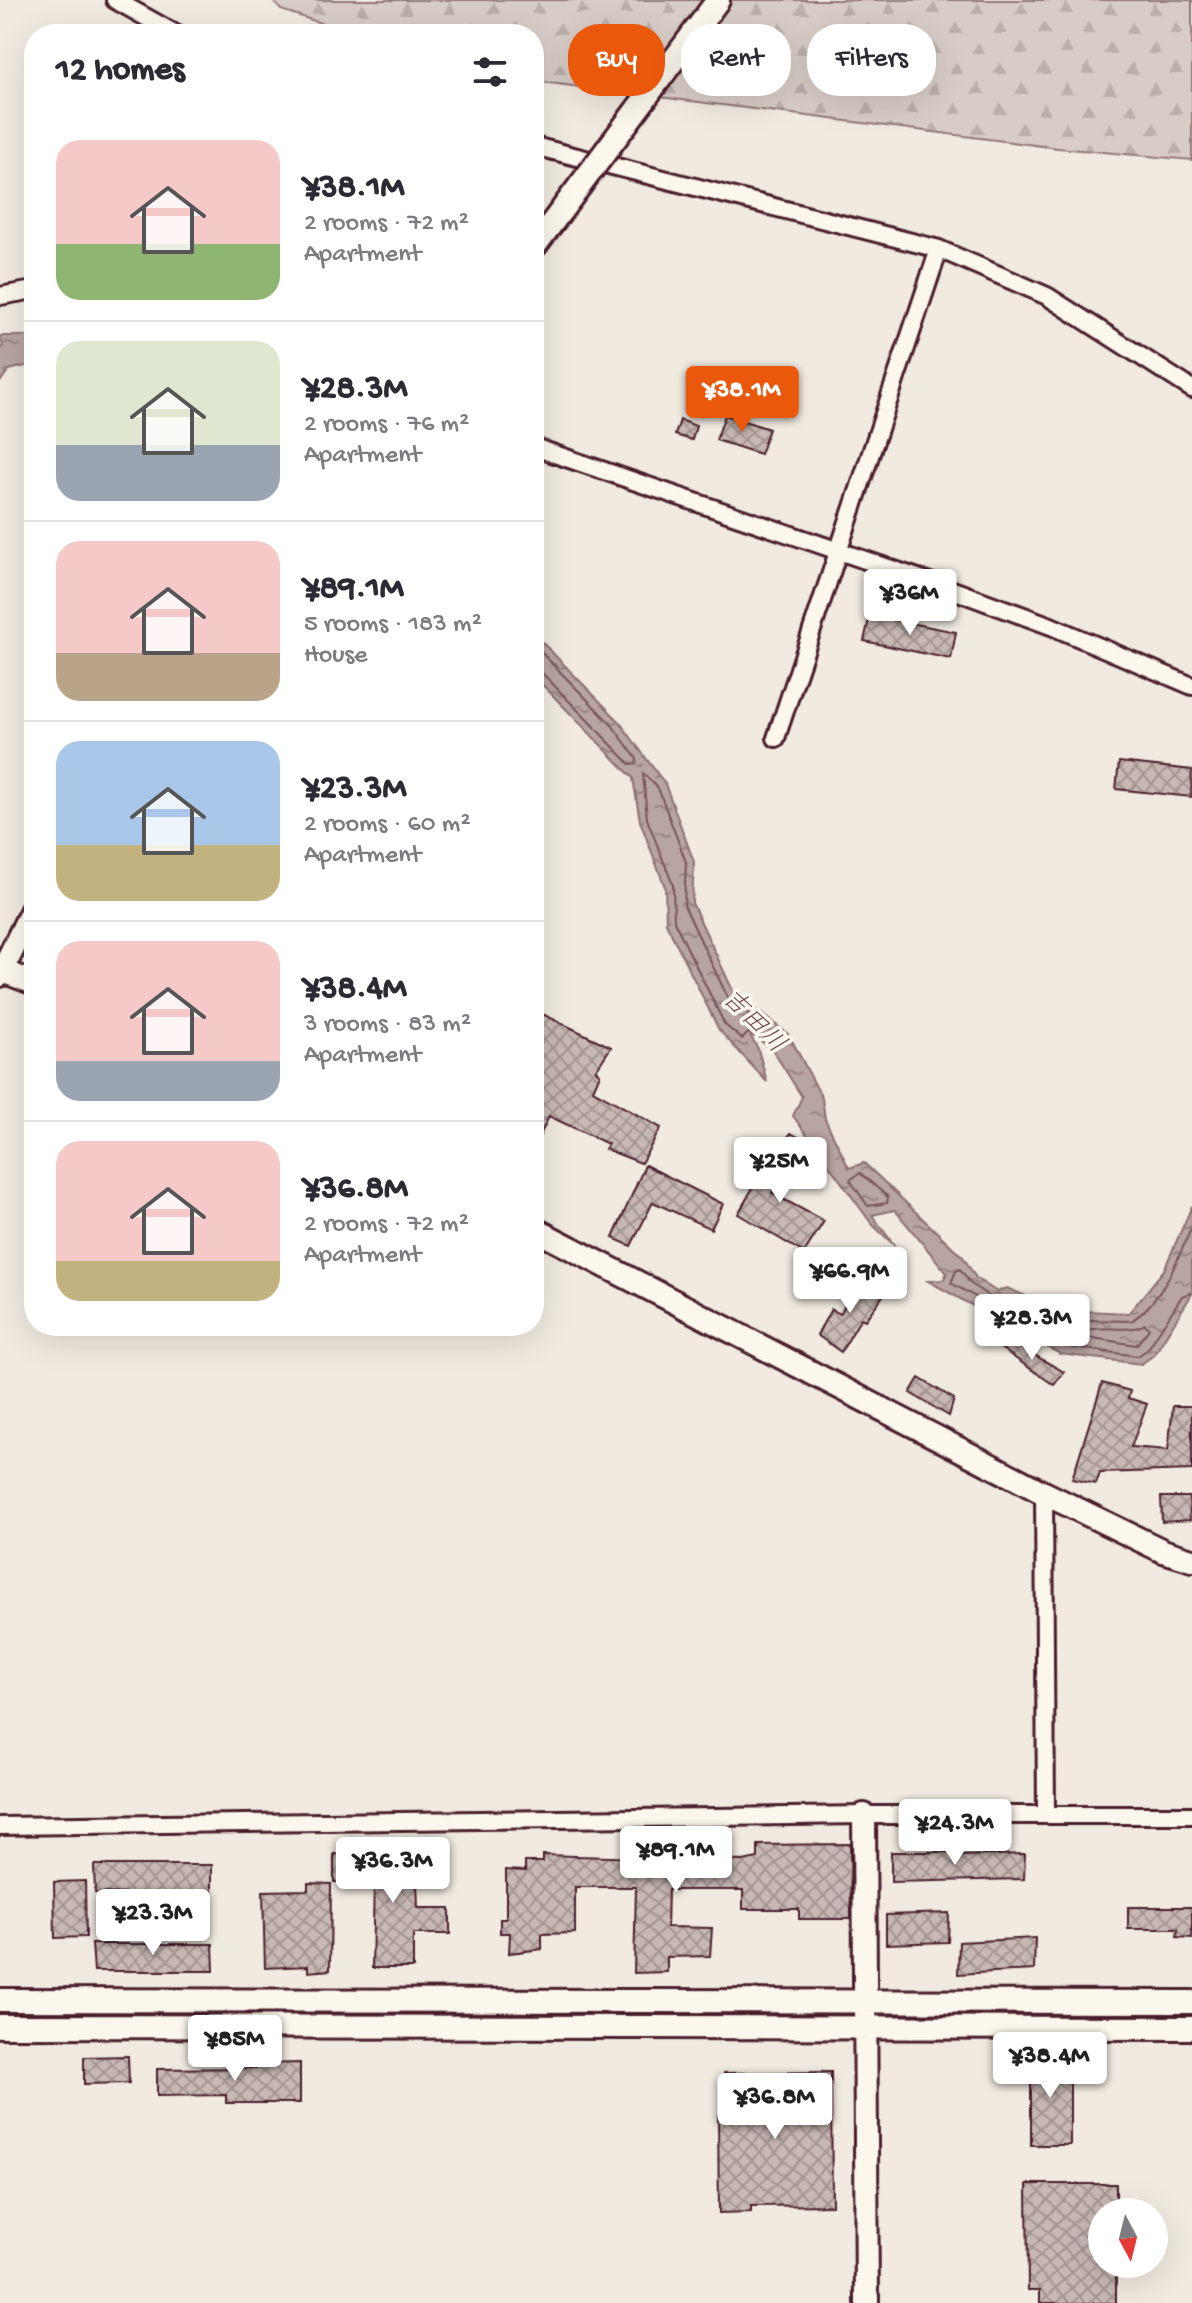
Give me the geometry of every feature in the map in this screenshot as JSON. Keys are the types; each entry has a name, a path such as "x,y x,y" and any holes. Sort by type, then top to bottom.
{"street":[{"path":"115,0 158,24"},
{"path":"544,234 718,0"},
{"path":"544,149 939,249 1047,296 1192,389"},
{"path":"776,738 939,249"},
{"path":"0,296 24,292"},
{"path":"544,450 1051,626 1192,686"},
{"path":"24,926 1,972 24,980"},
{"path":"544,1234 1044,1493 1163,1551 1192,1560"},
{"path":"1044,1493 1046,1815"},
{"path":"864,1815 867,2303"},
{"path":"0,1826 864,1815 1192,1815"},
{"path":"0,2000 1192,2002"},
{"path":"0,2026 1192,2028"}],"green space":[{"path":"272,0 1192,0 1192,160 1058,148 651,96 665,96 665,24 568,24 568,85 544,82 544,24 324,24 281,10"}],"water":[{"path":"0,336 24,336 24,366 9,370 0,382 0,349 3,346"},
{"name":"吉田川","path":"544,644 618,720 665,784 694,862 692,903 734,993 789,1035 822,1098 825,1119 849,1168 864,1163 963,1257 976,1278 997,1292 1007,1288 1072,1316 1086,1311 1129,1313 1164,1270 1192,1206 1192,1294 1154,1355 1141,1364 1060,1354 928,1281 943,1280 947,1273 895,1210 872,1215 895,1246 872,1224 793,1116 802,1097 772,1049 749,1033 758,1049 767,1082 719,1030 666,923 665,887 640,821 633,778 544,686"}],"building":[{"path":"725,415 769,429 760,454 716,440"},
{"path":"680,420 696,426 692,440 675,435"},
{"path":"870,615 956,632 951,659 864,641"},
{"path":"1119,762 1192,770 1191,797 1116,789"},
{"path":"544,1015 611,1047 596,1070 600,1074 593,1090 661,1128 641,1163 605,1149 608,1144 549,1116 544,1127"},
{"path":"791,1133 798,1137 772,1193 824,1221 804,1253 738,1214 763,1170"},
{"path":"645,1165 723,1204 711,1229 653,1202 631,1246 613,1238"},
{"path":"861,1277 885,1293 865,1320 861,1318 841,1352 817,1335 831,1309 840,1314"},
{"path":"1005,1338 1064,1372 1054,1385 999,1347"},
{"path":"919,1378 954,1399 949,1416 910,1393"},
{"path":"1102,1383 1130,1391 1128,1398 1147,1404 1131,1447 1168,1450 1173,1406 1192,1406 1192,1470 1100,1473 1096,1484 1072,1479"},
{"path":"1161,1497 1189,1497 1190,1520 1162,1522"},
{"path":"850,1844 851,1919 799,1919 799,1909 743,1909 743,1890 668,1890 667,1927 712,1928 710,1956 667,1957 667,1972 634,1973 636,1887 575,1887 575,1933 542,1934 542,1949 509,1953 510,1933 500,1933 500,1919 506,1919 506,1870 525,1871 525,1862 543,1862 543,1855 743,1861 758,1858 758,1845"},
{"path":"891,1852 959,1852 958,1856 1025,1854 1024,1879 891,1882"},
{"path":"334,1854 416,1856 418,1908 450,1908 450,1934 413,1934 413,1968 372,1968 374,1882 334,1882"},
{"path":"94,1865 212,1865 212,1896 95,1893"},
{"path":"85,1881 86,1937 55,1938 54,1882"},
{"path":"308,1883 331,1884 330,1970 308,1972 308,1966 265,1968 263,1891 308,1890"},
{"path":"1128,1907 1192,1907 1192,1938 1177,1937 1178,1929 1128,1929"},
{"path":"949,1913 948,1942 886,1944 886,1915"},
{"path":"1035,1938 1034,1970 958,1974 959,1942"},
{"path":"92,1944 213,1944 214,1971 94,1971"},
{"path":"1031,2055 1070,2055 1070,2145 1031,2145"},
{"path":"128,2056 129,2083 84,2084 84,2057"},
{"path":"300,2063 300,2103 226,2103 226,2095 157,2096 157,2069 256,2068 255,2064"},
{"path":"831,2072 832,2205 751,2206 751,2212 719,2213 718,2115 724,2115 724,2073"},
{"path":"1027,2184 1116,2184 1116,2198 1088,2198 1088,2278 1116,2278 1116,2303 1040,2303 1040,2290 1028,2290"}]}
